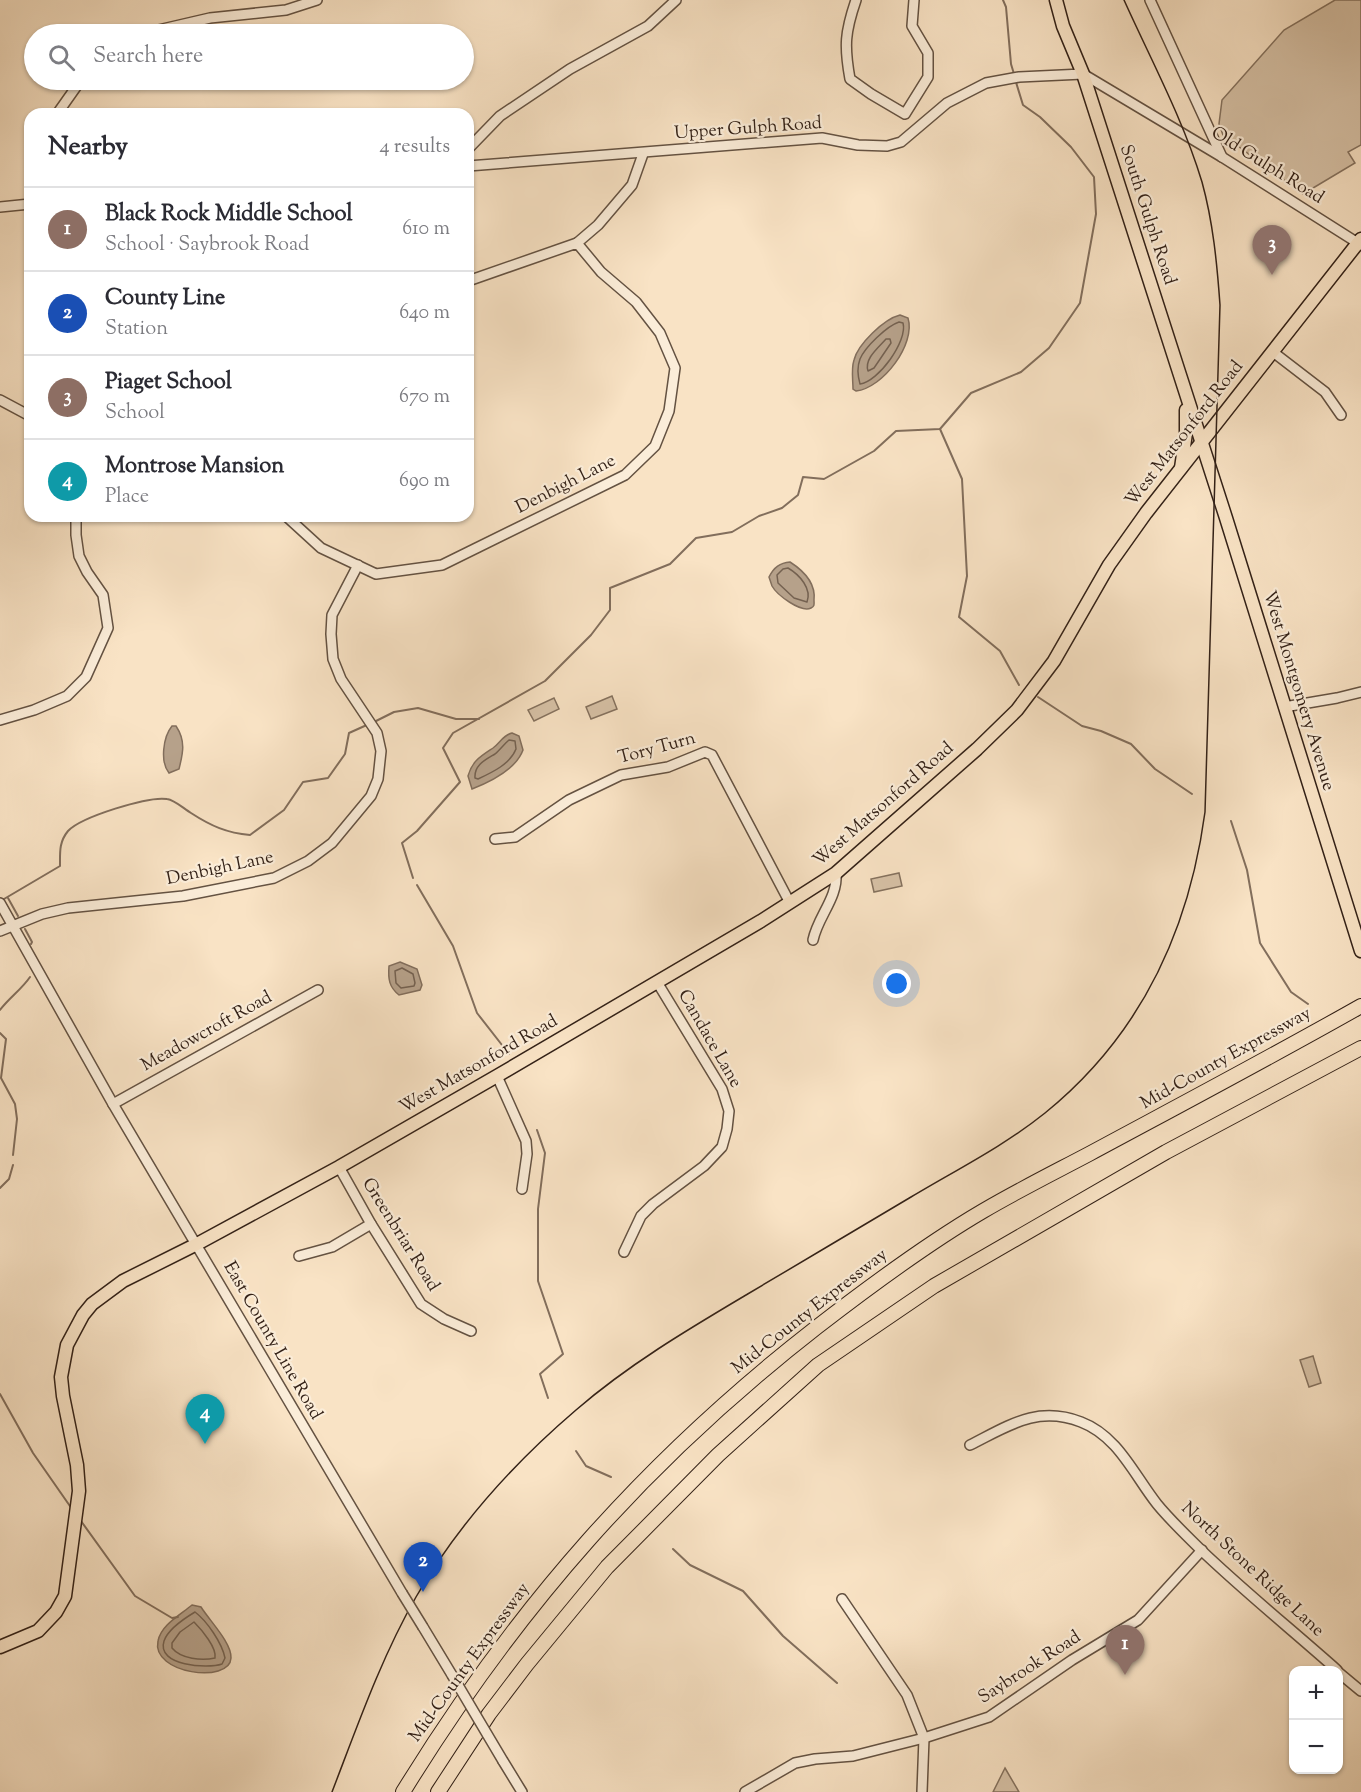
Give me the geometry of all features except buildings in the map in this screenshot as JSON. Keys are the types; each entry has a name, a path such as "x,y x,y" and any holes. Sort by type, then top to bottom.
{"highway":[{"name":"Mid-County Expressway","path":"403,1792 478,1677 559,1573 648,1476 757,1374 852,1300 916,1254 983,1211 1355,1010"},
{"path":"438,1792 496,1705 607,1567 718,1455 818,1365 963,1269 1166,1152 1361,1048"}],"main road":[{"name":"South Gulph Road","path":"1056,0 1063,26 1083,74 1200,443"},
{"name":"West Matsonford Road","path":"0,1647 38,1631 56,1612 65,1596 79,1491 77,1464 61,1377 67,1345 83,1315 92,1304 123,1281 197,1244 339,1167 497,1076 790,903 836,873 1010,718 1054,661 1108,565 1200,443 1360,242"},
{"path":"1181,468 1186,433 1186,397"},
{"name":"West Montgomery Avenue","path":"1200,443 1226,518 1361,951"}],"street":[{"path":"184,24 210,18 280,12 317,0"},
{"path":"474,143 500,116 570,69 648,27 676,0"},
{"path":"856,0 848,24 845,51 850,79 905,114 915,132"},
{"path":"905,114 928,77 928,53 912,26 914,0"},
{"path":"1150,0 1222,157"},
{"name":"Upper Gulph Road","path":"474,166 822,138 858,145 886,146 902,142 947,103 987,83 1014,78 1083,74"},
{"name":"Old Gulph Road","path":"1083,74 1360,242"},
{"path":"61,108 74,90"},
{"path":"474,279 577,243 598,225 632,185 642,154"},
{"path":"0,207 24,205"},
{"name":"Denbigh Lane","path":"293,522 321,548 376,574 442,565 625,475 655,446 669,411 675,368 660,333 636,303 601,272 577,243"},
{"path":"1273,351 1325,392 1341,415"},
{"path":"0,400 24,413"},
{"path":"0,720 34,710 67,696 86,677 108,628 103,595 87,572 80,556 76,522"},
{"name":"Denbigh Lane","path":"0,931 42,914 68,908 183,896 274,878 308,861 332,843 370,796 378,779 381,752 377,734 340,679 333,659 332,615 358,565"},
{"path":"1284,706 1361,692"},
{"name":"Tory Turn","path":"495,839 515,837 569,800 621,775 668,767 705,752 712,755 790,903"},
{"path":"813,940 820,919 833,897 837,884 836,873"},
{"name":"East County Line Road","path":"0,903 113,1104 522,1792"},
{"name":"Candace Lane","path":"624,1252 641,1216 653,1204 704,1166 722,1147 727,1129 729,1111 722,1089 657,982"},
{"name":"Meadowcroft Road","path":"113,1104 318,990"},
{"path":"497,1076 526,1141 527,1154 522,1189"},
{"name":"Greenbriar Road","path":"339,1167 371,1224 421,1304 444,1319 471,1331"},
{"path":"299,1257 332,1247 371,1224"},
{"name":"North Stone Ridge Lane","path":"970,1445 1023,1419 1040,1416 1061,1417 1081,1422 1097,1430 1115,1446 1158,1505 1202,1550 1332,1666"},
{"name":"Saybrook Road","path":"745,1792 795,1763 853,1756 924,1738 989,1717 1072,1660 1138,1620 1202,1550"},
{"path":"842,1599 906,1695 924,1738 922,1792"},
{"name":"North Stone Ridge Lane","path":"1343,1676 1361,1692"}],"shaded area":[{"path":"1335,0 1361,0 1361,145 1348,152 1355,163 1303,194 1223,135 1219,124 1222,100 1284,30"},
{"path":"612,696 617,709 591,719 586,707"},
{"path":"554,698 559,709 534,721 528,710"},
{"path":"899,873 902,886 874,892 871,879"},
{"path":"1313,1356 1321,1383 1309,1387 1300,1360"},
{"path":"1005,1768 1019,1792 993,1792"}],"water":[{"path":"900,315 908,318 909,328 902,352 877,382 856,391 853,389 852,371 856,354 879,327"},
{"path":"790,562 804,573 811,583 814,605 811,608 801,608 790,602 772,586 769,577 775,568"},
{"path":"172,726 176,726 179,731 182,752 179,769 169,773 164,763 164,750 166,736"},
{"path":"512,733 519,736 523,750 520,757 502,774 472,789 468,776 475,763 504,737"},
{"path":"400,962 417,969 422,985 420,990 399,995 393,989 389,979 389,966"},
{"path":"192,1605 201,1607 228,1646 231,1658 227,1666 218,1671 192,1672 178,1668 166,1661 159,1652 158,1641 163,1630"}],"waterway":[{"path":"1003,0 1006,7 1014,74"},
{"path":"413,878 402,843 417,831 460,782 443,748 453,733 545,681 591,635 610,610 610,588 670,564 696,538 732,532 759,516 782,508 798,495 803,477 824,479 874,451 896,431 940,429 971,393 1021,372 1049,348 1080,303 1096,214 1094,177 1071,147 1040,117 1023,105 1015,79"},
{"path":"940,429 962,479 967,576 959,617 1000,651 1019,685"},
{"path":"1038,697 1082,726 1101,731 1131,744 1155,769 1192,794"},
{"path":"374,722 394,712 418,708 456,719 479,719"},
{"path":"4,899 60,866 63,839 75,825 131,804 167,799 212,825 226,831 250,835 284,810 303,782 328,778 345,754 349,733 369,724"},
{"path":"1231,821 1247,870 1260,943 1291,992 1308,1004"},
{"path":"417,885 453,946 477,1013 509,1054"},
{"path":"8,898 18,916"},
{"path":"25,929 31,944"},
{"path":"0,1010 30,977"},
{"path":"0,1033 6,1039 1,1078 15,1104 17,1119 13,1155"},
{"path":"537,1130 545,1153 538,1209 538,1281 563,1354 540,1374 548,1398"},
{"path":"0,1188 9,1179 13,1165"},
{"path":"0,1394 33,1453 72,1509"},
{"path":"576,1451 586,1466 611,1477"},
{"path":"81,1521 135,1596 172,1618 178,1617"},
{"path":"673,1549 690,1565 743,1591 783,1636 837,1683"}],"tram line":[{"path":"332,1792 381,1668 416,1597 468,1521 509,1474 553,1430 616,1378 658,1349 996,1147 1045,1113 1078,1083 1108,1050 1133,1015 1155,978 1187,898 1205,812 1220,305 1214,243 1202,182 1176,113 1124,0"}],"place":[{"name":"Piaget School","path":"1272,275"},
{"name":"Montrose Mansion","path":"205,1444"},
{"name":"County Line","path":"423,1592"},
{"name":"Black Rock Middle School","path":"1125,1675"}]}
